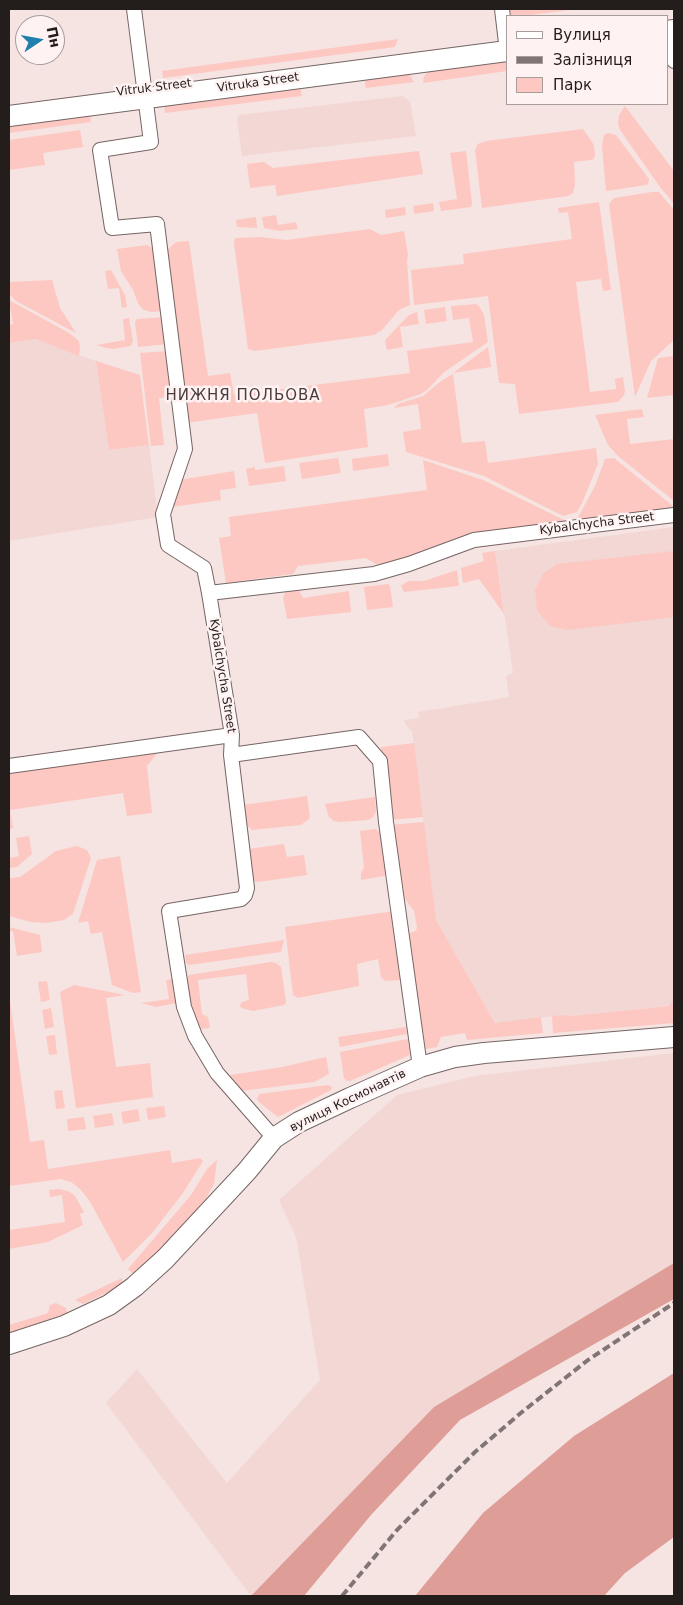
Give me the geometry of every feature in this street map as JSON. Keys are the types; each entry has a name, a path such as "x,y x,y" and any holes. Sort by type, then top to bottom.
{"main road":[{"name":"Vitruk Street","path":"9,106 144,94 506,42"},
{"name":"Vitruka Street","path":"9,116 144,94 506,50"},
{"name":"вулиця Космонавтів","path":"9,1344 64,1326 109,1305 134,1288 165,1259 222,1198 274,1138 299,1122 420,1066 455,1057 484,1053 674,1037"}],"street":[{"path":"134,9 151,142 100,150 112,228 158,224 185,448 163,514 168,545 204,568 209,594"},
{"path":"502,9 506,35"},
{"path":"670,27 674,62"},
{"name":"Kybalchycha Street","path":"274,1138 217,1073 196,1036 184,1007 169,911 241,899 245,896 247,888 231,754 232,735 209,594 374,574 409,564 474,540 674,515"},
{"path":"9,766 232,735"},
{"path":"231,754 359,737 380,761 386,822 420,1066"}],"shaded area":[{"path":"403,96 410,102 416,136 242,156 237,119 239,115"},
{"path":"36,339 96,361 109,450 149,445 158,517 9,541 9,343"},
{"path":"674,527 674,1002 669,1006 495,1023 436,920 412,731 405,724 404,720 419,718 418,712 509,697 506,676 513,673 495,551"},
{"path":"674,1053 674,1263 434,1407 285,1565 251,1596 106,1403 137,1369 227,1483 320,1380 296,1237 279,1200 397,1095 475,1076"},
{"path":"674,1263 674,1299 460,1420 371,1515 304,1596 251,1596 434,1407"},
{"path":"674,1373 674,1537 625,1573 604,1596 415,1596 483,1513 574,1436"}],"green space":[{"path":"507,9 578,9 531,15 508,15"},
{"path":"398,39 395,47 163,78 162,71"},
{"path":"506,61 506,71 423,83 424,76 429,71"},
{"path":"408,73 414,82 366,88 364,78"},
{"path":"300,87 302,96 165,113 164,105"},
{"path":"625,106 674,171 674,204 620,130 618,124 619,115"},
{"path":"90,114 91,122 9,133 9,125"},
{"path":"583,129 594,145 595,155 594,159 574,162 575,184 573,193 568,196 482,208 475,150 478,144 486,141"},
{"path":"80,130 83,147 43,153 45,165 9,170 9,140"},
{"path":"608,133 616,135 649,179 648,184 606,191 602,146 604,135"},
{"path":"419,151 423,174 277,196 275,185 250,188 247,164 264,162 273,168"},
{"path":"466,151 471,207 441,211 439,202 457,199 450,153"},
{"path":"659,192 674,210 674,340 651,361 635,397 609,204 614,198"},
{"path":"599,202 611,290 603,291 601,279 576,282 590,392 616,389 615,379 623,377 624,395 618,402 519,414 515,384 499,383 488,296 414,305 411,270 464,264 463,254 572,239 568,212 559,213 558,208"},
{"path":"433,203 434,211 414,214 413,206"},
{"path":"405,207 406,215 386,218 385,210"},
{"path":"276,215 278,225 296,222 298,229 280,231 264,228 262,217"},
{"path":"256,217 257,228 237,227 236,220"},
{"path":"370,229 381,235 404,231 408,254 410,305 399,310 382,330 374,335 255,351 248,349 234,243 235,238 260,237 286,240"},
{"path":"189,241 208,376 230,373 234,395 410,373 407,351 473,342 469,318 453,320 451,306 476,304 479,306 484,315 488,342 443,373 421,394 388,405 364,409 368,447 265,463 257,413 186,423 165,252 176,242"},
{"path":"147,245 154,249 165,311 151,312 142,309 121,271 117,249"},
{"path":"111,270 125,295 127,307 122,308 119,288 108,289 105,271"},
{"path":"52,280 60,308 76,333 16,301 9,294 9,282"},
{"path":"9,300 69,333 78,340 80,346 79,356 36,339 9,343 9,325 13,324"},
{"path":"445,307 447,321 426,324 424,310"},
{"path":"417,312 419,324 400,327 403,347 387,350 385,340 409,315"},
{"path":"165,317 168,344 138,347 135,322 137,319"},
{"path":"129,318 133,340 131,346 113,349 96,345 125,340 123,319"},
{"path":"488,347 491,367 453,373"},
{"path":"169,351 174,397 159,398 164,445 151,446 140,353"},
{"path":"674,356 674,395 647,398 658,358"},
{"path":"96,361 140,375 149,447 148,445 109,450"},
{"path":"453,374 462,443 485,441 488,463 596,448 598,464 577,512 563,516 484,476 406,452 403,432 421,429 418,404 394,408 398,404 423,396"},
{"path":"642,409 644,417 627,419 630,444 674,439 674,501 618,456 608,445 595,415"},
{"path":"388,454 389,466 353,471 352,459"},
{"path":"338,458 341,473 302,479 299,463"},
{"path":"614,458 674,507 674,510 576,521 595,486 605,459"},
{"path":"423,460 483,480 568,522 470,535 452,540 417,555 379,566 366,558 298,566 293,574 226,583 219,538 231,536 229,517 427,490"},
{"path":"284,466 286,481 249,486 246,469 255,467 255,470"},
{"path":"234,471 236,488 220,490 221,500 171,507 179,480"},
{"path":"495,551 504,614 479,579 463,583 461,568 484,561 482,553"},
{"path":"674,551 674,617 568,630 550,626 537,610 535,590 543,574 557,564"},
{"path":"457,570 459,586 404,592 401,586 408,581 424,581"},
{"path":"388,584 390,586 393,607 367,610 364,587"},
{"path":"298,589 303,598 349,591 351,612 287,619 283,598 286,590"},
{"path":"414,743 423,817 390,820 381,747"},
{"path":"159,751 147,766 152,813 127,816 123,793 10,810 13,828 9,829 9,774"},
{"path":"307,796 310,818 301,825 252,830 246,824 243,805"},
{"path":"375,797 376,812 368,820 334,821 329,817 325,804"},
{"path":"424,822 436,920 495,1023 541,1017 543,1033 467,1040 465,1033 441,1037 437,1047 421,1050 406,934 416,931 417,927 414,911 401,894 390,825"},
{"path":"376,829 384,837 390,875 361,880 361,873 364,867 360,831"},
{"path":"29,836 32,854 17,867 9,868 9,858 19,856 16,838"},
{"path":"284,844 287,857 304,855 307,875 258,882 251,880 249,849"},
{"path":"77,846 87,850 91,858 73,914 64,920 46,923 31,922 9,916 9,878 20,877 56,851"},
{"path":"120,856 141,992 133,993 112,985 102,932 91,934 88,921 78,923 97,860"},
{"path":"394,911 404,980 385,981 381,977 378,959 357,964 359,986 298,998 293,995 285,927"},
{"path":"9,927 40,935 42,952 17,956 13,931 9,931"},
{"path":"284,940 281,952 189,965 186,963 185,955"},
{"path":"271,962 281,967 286,1002 284,1005 253,1011 241,1008 242,1002 249,1000 246,974 198,980 202,1014 208,1017 210,1028 201,1029 193,1023 186,980 189,975"},
{"path":"173,979 177,1003 156,1007 141,1003 169,999 166,980"},
{"path":"47,981 50,1000 41,1002 38,982"},
{"path":"74,985 125,995 106,998 116,1067 150,1063 153,1097 76,1108 60,992"},
{"path":"9,994 30,1142 44,1140 48,1169 170,1150 172,1163 200,1158 203,1161 183,1193 152,1233 123,1262 89,1200 71,1182 61,1179 9,1186"},
{"path":"674,1002 674,1023 553,1033 552,1016 572,1016 669,1006"},
{"path":"51,1008 54,1027 45,1029 42,1010"},
{"path":"406,1027 407,1034 340,1047 338,1037"},
{"path":"55,1035 57,1054 49,1055 46,1036"},
{"path":"408,1039 410,1055 350,1081 344,1078 340,1052"},
{"path":"326,1057 329,1074 314,1082 240,1091 228,1078 231,1075 282,1067"},
{"path":"328,1085 332,1087 331,1090 278,1117 257,1099 259,1094"},
{"path":"62,1090 65,1108 56,1109 54,1091"},
{"path":"164,1106 166,1117 148,1120 146,1108"},
{"path":"138,1109 140,1121 123,1124 121,1112"},
{"path":"112,1113 114,1125 95,1128 93,1116"},
{"path":"84,1117 86,1129 68,1131 67,1119"},
{"path":"217,1160 214,1184 205,1200 136,1273 132,1273 128,1269 191,1195 207,1169"},
{"path":"60,1189 70,1192 75,1196 84,1212 80,1214 83,1225 48,1242 9,1249 9,1230 65,1222 62,1195 50,1197 49,1190"},
{"path":"122,1278 120,1286 83,1304 75,1300"},
{"path":"56,1303 66,1308 67,1313 9,1333 9,1325 48,1313 50,1305"}],"railway":[{"path":"342,1596 397,1530 475,1452 588,1360 674,1303"}],"district":[{"name":"НИЖНЯ ПОЛЬОВА","path":"243,396"}]}
